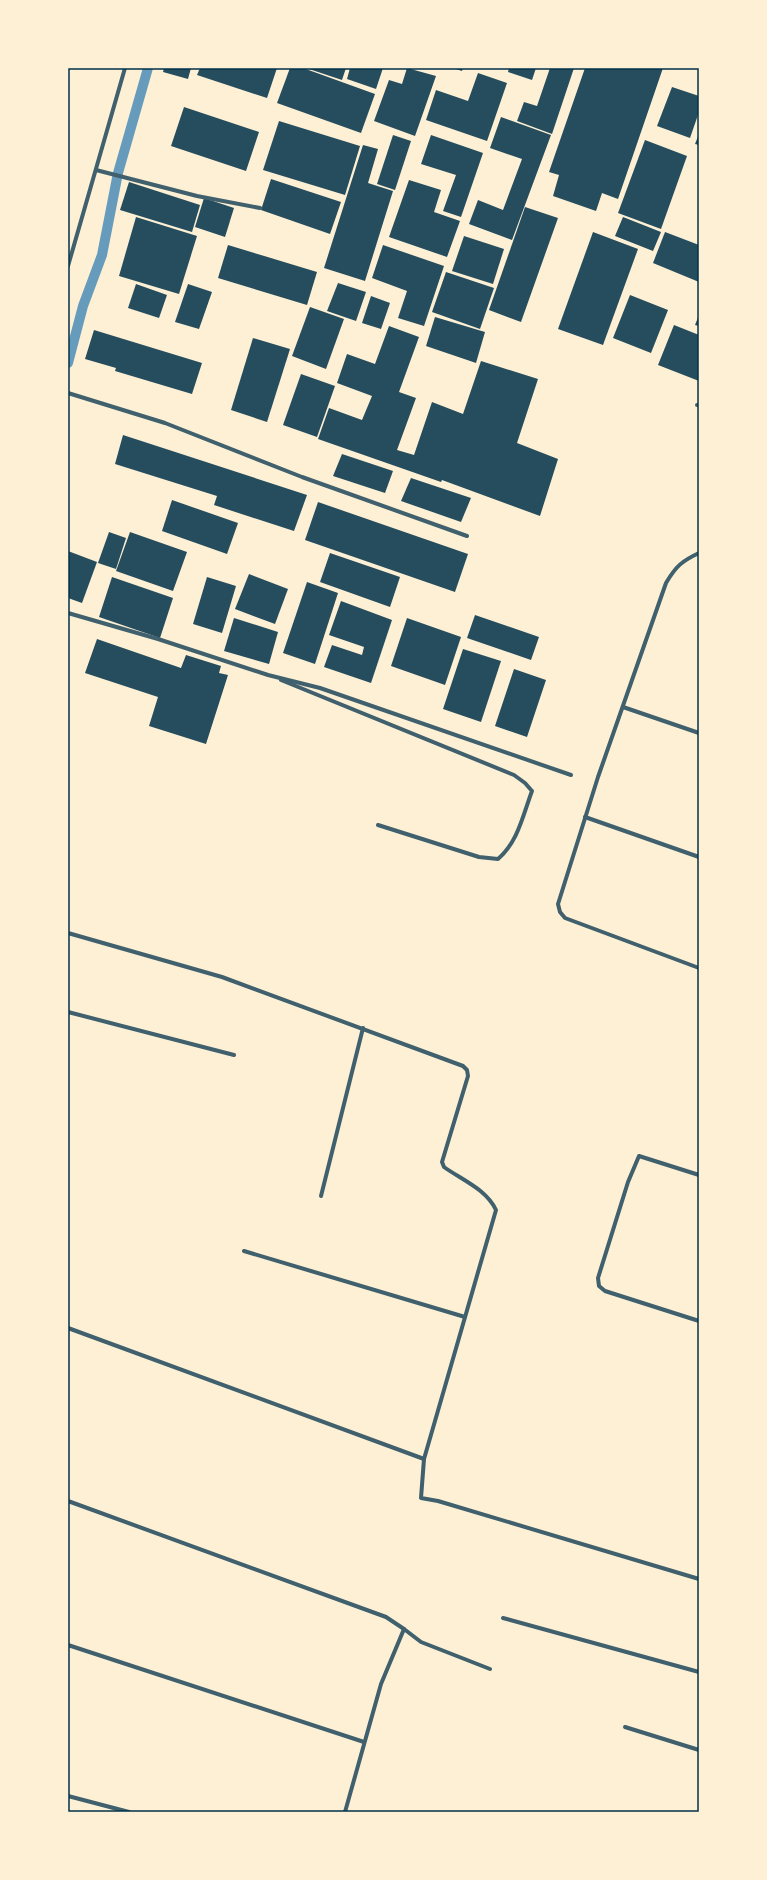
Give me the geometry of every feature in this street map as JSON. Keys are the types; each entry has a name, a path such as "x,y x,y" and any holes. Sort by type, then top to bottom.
{"street":[{"path":"68,266 125,68"},
{"path":"96,170 197,196 260,208"},
{"path":"68,393 165,423 302,477 467,536"},
{"path":"699,553 686,559 674,568 666,583 585,816 558,904 560,912 565,918 699,968"},
{"path":"68,613 158,639 268,675 514,775 525,783 532,791 514,840 508,851 498,859 479,857 378,825"},
{"path":"268,675 320,688 571,775"},
{"path":"623,707 699,734"},
{"path":"585,816 699,857"},
{"path":"68,933 222,977 363,1028 463,1066 467,1070 468,1076 442,1162 444,1167 454,1175 480,1191 491,1200 496,1210 424,1459 421,1498 438,1501 699,1579"},
{"path":"68,1012 234,1055"},
{"path":"321,1196 363,1028"},
{"path":"699,1175 639,1156 628,1182 600,1267 598,1278 599,1286 605,1291 699,1321"},
{"path":"244,1251 465,1317"},
{"path":"68,1328 424,1459"},
{"path":"68,1501 386,1617 421,1642 490,1669"},
{"path":"503,1618 699,1672"},
{"path":"345,1812 381,1684 404,1629"},
{"path":"68,1645 364,1742"},
{"path":"625,1727 699,1750"},
{"path":"68,1796 130,1812"}],"building":[{"path":"164,68 191,68 188,79 163,72"},
{"path":"200,68 277,68 267,98 197,75"},
{"path":"290,68 303,68 375,94 361,133 277,103"},
{"path":"306,68 346,68 342,80"},
{"path":"350,68 383,68 376,89 347,79"},
{"path":"407,68 436,76 415,136 374,121 389,80 402,84"},
{"path":"453,68 463,68 462,71"},
{"path":"509,68 536,68 532,80 508,72"},
{"path":"550,68 574,68 552,134 517,121 524,102 537,106"},
{"path":"585,68 663,68 618,199 602,193 596,211 553,196 559,175 549,172"},
{"path":"478,73 507,83 487,141 426,120 436,90 468,101"},
{"path":"672,87 699,96 699,112 690,138 657,126"},
{"path":"184,107 259,132 246,171 171,146"},
{"path":"501,117 551,135 512,240 469,224 478,200 503,210 522,159 490,148"},
{"path":"279,121 360,146 345,195 263,170"},
{"path":"699,134 699,145 695,144"},
{"path":"393,135 411,141 395,190 377,184"},
{"path":"431,135 483,153 461,217 443,211 456,175 421,164"},
{"path":"645,140 687,156 661,229 618,213"},
{"path":"363,145 378,149 368,183 393,191 365,281 324,268"},
{"path":"271,179 341,202 330,234 261,210"},
{"path":"409,180 441,190 434,212 460,221 447,257 389,237"},
{"path":"129,182 200,205 192,232 120,210"},
{"path":"204,198 234,208 225,237 195,227"},
{"path":"525,207 558,218 521,322 489,310"},
{"path":"136,217 197,236 179,294 119,276"},
{"path":"623,217 661,232 653,251 615,236"},
{"path":"593,232 638,249 603,345 558,329"},
{"path":"665,232 699,245 699,282 653,263"},
{"path":"464,236 504,249 493,284 452,271"},
{"path":"228,245 317,272 307,305 218,278"},
{"path":"383,245 444,266 424,326 398,318 407,291 372,278"},
{"path":"446,272 494,288 480,329 432,312"},
{"path":"338,283 366,292 356,321 327,311"},
{"path":"136,284 167,295 159,318 128,308"},
{"path":"188,284 212,292 199,329 175,322"},
{"path":"630,295 668,310 651,353 613,338"},
{"path":"371,296 390,303 381,329 362,323"},
{"path":"310,307 344,319 326,369 292,356"},
{"path":"699,315 699,326 695,325"},
{"path":"435,317 485,332 476,363 426,346"},
{"path":"674,325 699,335 699,381 658,365"},
{"path":"389,326 419,337 399,392 416,398 397,450 414,455 432,402 463,414 481,361 538,379 517,443 558,459 540,516 442,480 441,482 318,439 329,408 362,420 372,396 337,383 347,354 375,364"},
{"path":"94,330 202,363 192,394 115,371 116,368 85,359"},
{"path":"253,338 290,349 267,422 231,410"},
{"path":"301,374 335,386 317,437 283,425"},
{"path":"123,435 307,495 294,531 214,505 217,496 115,464"},
{"path":"342,454 393,471 385,493 333,476"},
{"path":"411,478 471,498 461,522 401,501"},
{"path":"172,500 238,523 227,554 162,531"},
{"path":"318,502 468,554 455,592 305,540"},
{"path":"109,532 126,538 116,569 98,563"},
{"path":"130,532 187,552 173,591 116,571"},
{"path":"68,551 97,562 82,603 68,598"},
{"path":"330,553 400,577 390,607 320,582"},
{"path":"249,574 288,589 275,624 235,609"},
{"path":"112,577 173,598 160,638 99,617"},
{"path":"207,577 236,586 222,633 193,624"},
{"path":"307,582 338,593 315,664 283,653"},
{"path":"341,601 392,620 371,683 324,667 332,645 362,655 364,647 329,635"},
{"path":"475,615 539,637 531,660 467,638"},
{"path":"234,618 278,632 269,664 224,651"},
{"path":"407,618 461,637 445,685 391,666"},
{"path":"97,639 181,668 186,655 221,666 219,673 228,675 206,744 149,726 158,697 85,673"},
{"path":"463,649 501,661 481,722 443,709"},
{"path":"514,669 546,680 527,737 495,726"}],"waterway":[{"path":"68,363 83,306 102,255 118,173 148,68"}]}
